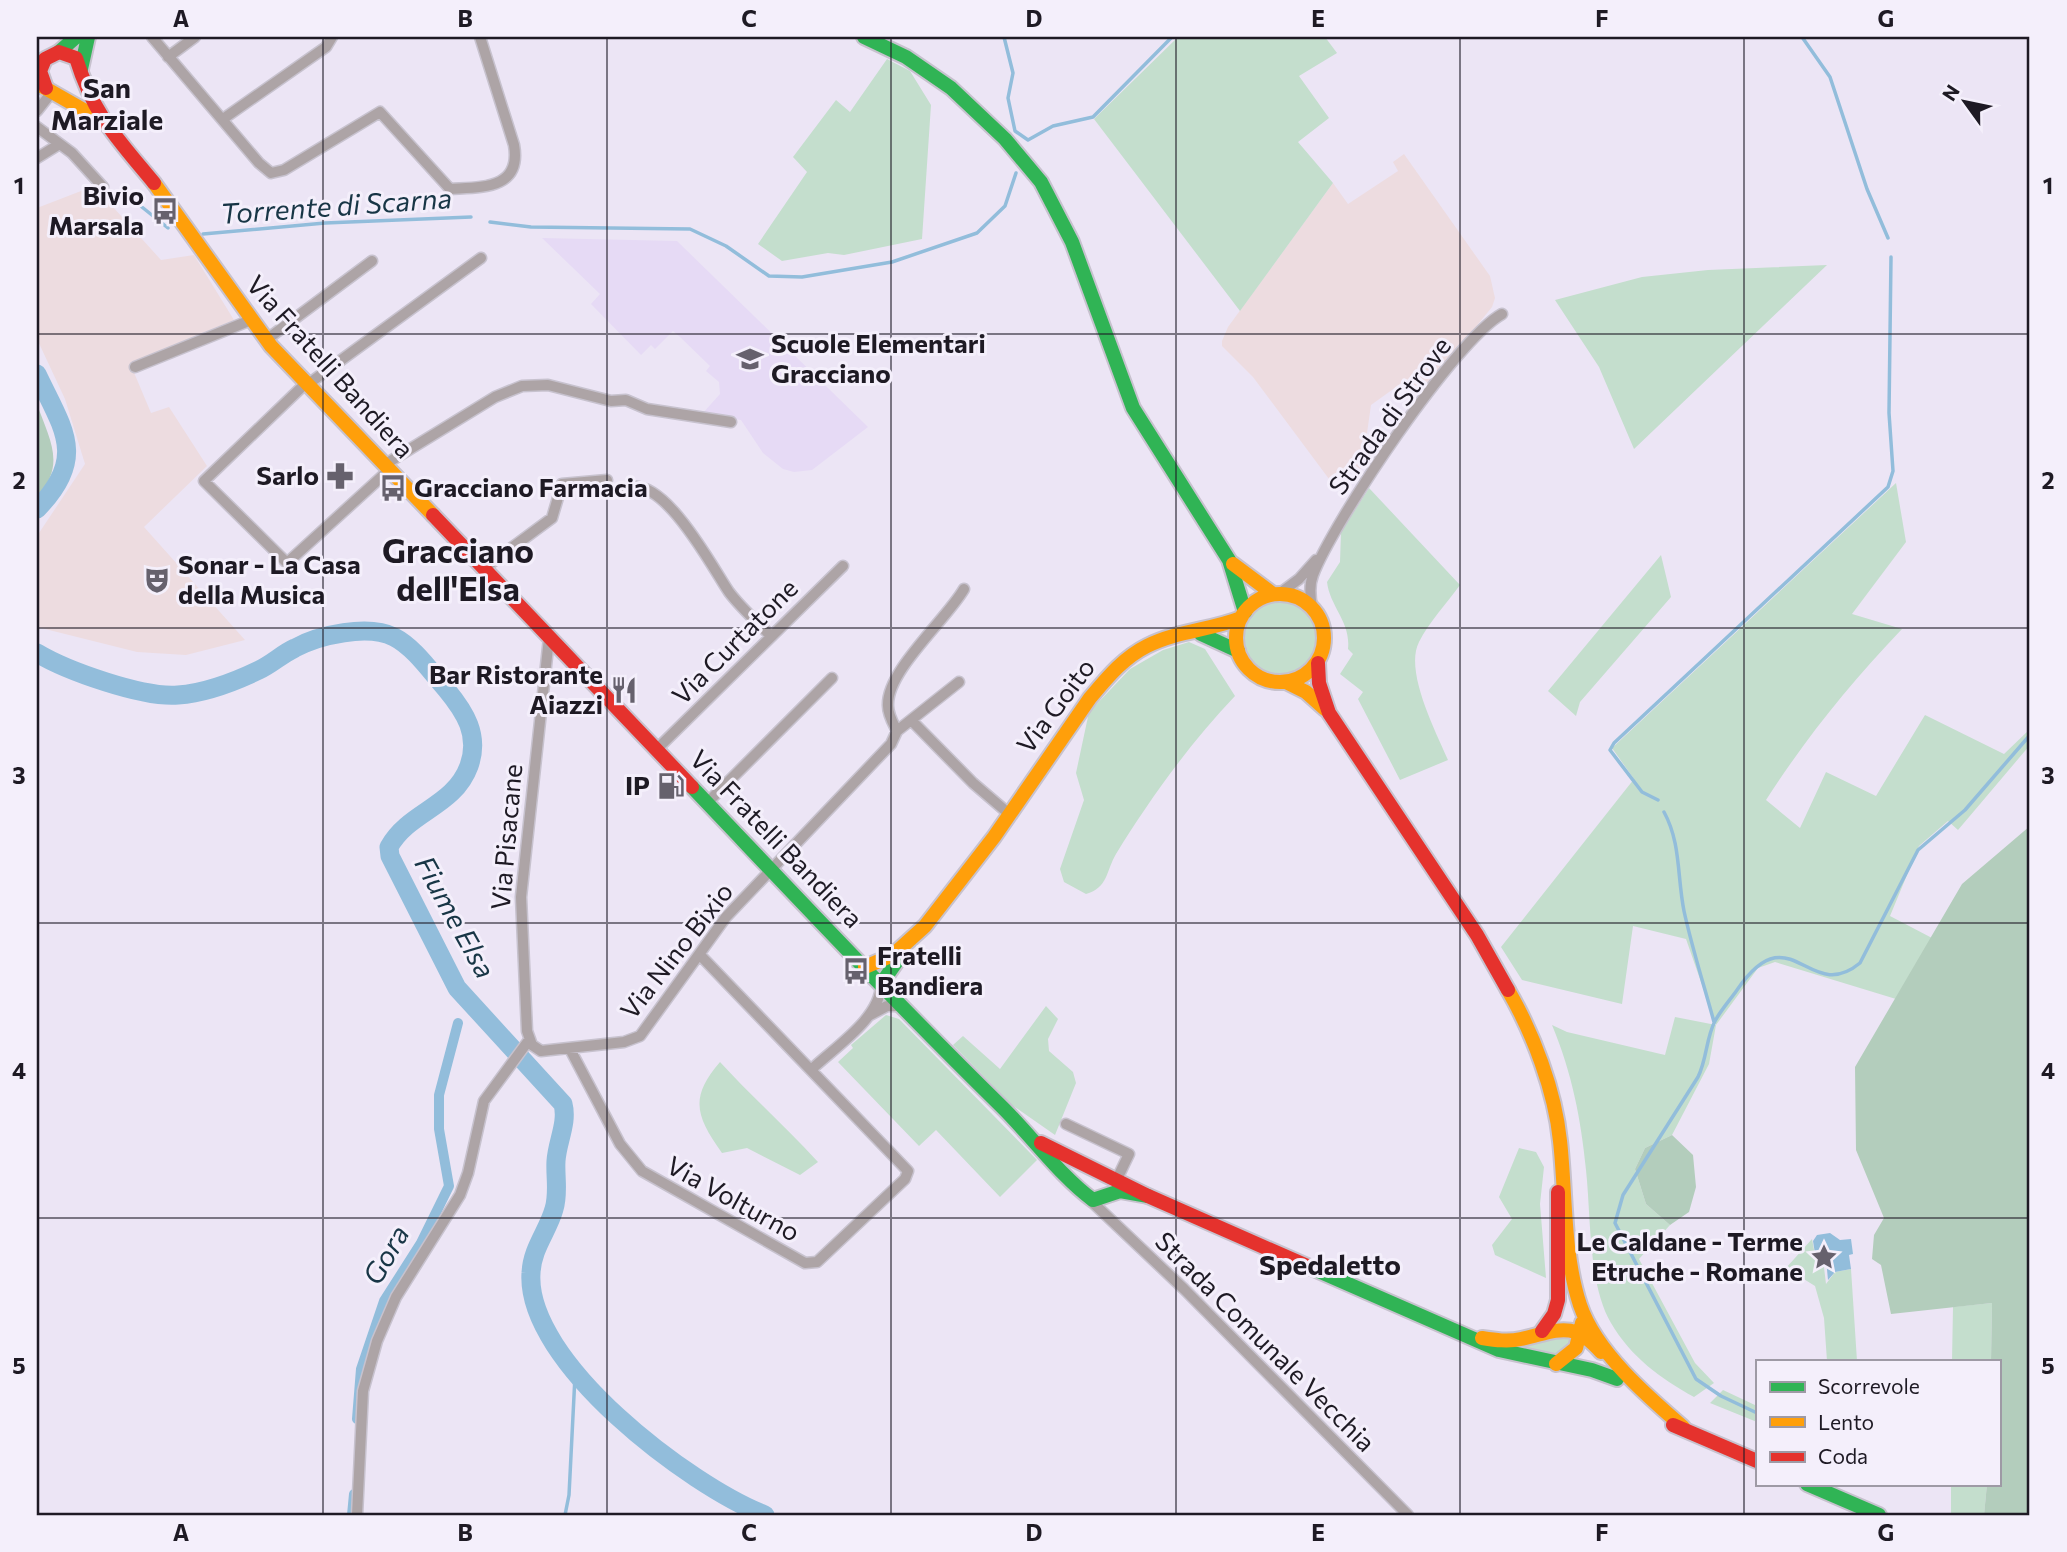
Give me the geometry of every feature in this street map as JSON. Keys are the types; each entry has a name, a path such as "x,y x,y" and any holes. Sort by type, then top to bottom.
{"main road":[{"path":"76,37 48,56 40,71 48,89 75,88 89,37"},
{"path":"864,37 914,61 951,88 1006,139 1041,182 1078,257 1133,408 1165,463 1229,560 1246,576 1276,594 1294,596 1312,607 1321,619 1325,634 1324,649 1318,663 1310,672 1288,682 1275,683 1251,673 1238,651 1237,629 1243,615 1253,603 1276,594"},
{"name":"Via Fratelli Bandiera","path":"48,56 71,54 103,122 155,184 266,340 902,1006 1036,1140 1069,1180 1097,1198 1120,1191 1147,1196"},
{"name":"Via Fratelli Bandiera","path":"48,89 103,122"},
{"path":"1229,560 1243,615"},
{"name":"Via Goito","path":"865,967 883,963 908,944 939,914 1084,705 1112,671 1154,641 1216,629 1243,615"},
{"path":"1196,632 1238,651"},
{"path":"1318,663 1319,683 1329,713"},
{"path":"1288,682 1306,692 1329,713 1509,988 1542,1067 1562,1153 1576,1294 1585,1318 1621,1376"},
{"name":"Via Goito","path":"881,984 908,944"},
{"path":"1556,1126 1566,1294 1581,1332 1621,1376 1675,1423 1756,1461"},
{"name":"Via Fratelli Bandiera","path":"1036,1140 1147,1196 1499,1350 1621,1376"},
{"path":"1069,1180 1072,1169 1081,1163"},
{"path":"1097,1198 1110,1185 1113,1177"},
{"path":"1542,1331 1554,1314 1558,1296 1555,1232 1558,1192"},
{"path":"1555,1364 1572,1356 1581,1332 1582,1324 1570,1287 1571,1261"},
{"name":"Via Fratelli Bandiera","path":"1470,1336 1513,1340 1561,1328 1581,1332"},
{"path":"1812,1486 1879,1515"}],"street":[{"path":"152,37 259,163 274,173 284,170 380,112 448,189 500,183 512,167 515,148 480,37"},
{"path":"168,57 195,37"},
{"path":"223,119 326,47 332,37"},
{"path":"37,111 48,89"},
{"path":"37,127 72,153 103,187"},
{"path":"37,158 58,145"},
{"path":"481,258 306,384 204,481 287,563 386,468 503,393 522,386 548,385 611,401 626,400 647,409 731,422"},
{"path":"266,340 372,261"},
{"name":"Strada di Strove","path":"1276,594 1299,579 1323,552 1375,470 1437,381 1472,339 1502,314"},
{"path":"135,367 251,320"},
{"path":"483,569 552,518 562,484 607,480"},
{"path":"620,492 627,487 635,487 665,504 694,536 731,594 770,635"},
{"name":"Strada di Strove","path":"1312,607 1311,582 1323,552"},
{"name":"Via Curtatone","path":"656,750 843,566"},
{"path":"959,682 913,722 897,731 888,708 892,689 915,650 964,589"},
{"name":"Via Pisacane","path":"529,1040 521,897 550,638"},
{"path":"707,803 832,678"},
{"path":"913,722 973,783 1008,813"},
{"name":"Via Nino Bixio","path":"529,1040 539,1050 570,1049 638,1038 700,955 720,923 893,742 897,731"},
{"path":"700,955 812,1069 869,1015 880,996 881,984"},
{"path":"869,1015 887,1006 902,1006"},
{"path":"357,1515 363,1391 371,1356 396,1297 458,1201 468,1174 482,1105 529,1040"},
{"name":"Via Volturno","path":"570,1049 620,1143 642,1171 807,1264 821,1259 908,1172 812,1069"},
{"path":"1066,1124 1129,1154 1113,1177"},
{"name":"Strada Comunale Vecchia","path":"1097,1198 1408,1515"}],"shaded area":[{"path":"1404,154 1490,276 1495,298 1492,307 1424,391 1403,382 1371,405 1362,468 1329,479 1253,377 1222,346 1222,341 1228,327 1333,183 1348,204 1398,171 1393,162"},
{"path":"94,186 161,260 194,255 234,320 130,363 151,413 169,407 207,466 144,527 245,640 186,655 137,652 37,627 37,536 85,464 65,399 37,339 37,208"},
{"name":"Scuole Elementari Gracciano","path":"542,238 677,241 868,427 812,470 794,472 783,469 763,453 741,420 702,414 720,394 719,382 706,371 710,366 680,337 673,331 655,349 651,345 641,355 591,304 600,294"}],"green space":[{"path":"1178,37 1325,37 1337,53 1299,76 1329,118 1298,142 1333,183 1240,311 1094,119"},
{"path":"887,59 910,71 931,105 922,239 844,255 828,253 782,261 758,244 807,172 793,157 836,100 850,112"},
{"path":"1827,265 1634,449 1599,367 1555,300 1642,277 1708,270"},
{"path":"37,404 50,440 53,462 46,485 37,496"},
{"path":"1896,483 1906,542 1852,614 1902,629 1830,711 1766,800 1800,828 1826,772 1876,796 1925,715 2004,754 2030,729 2030,745 1958,830 1948,821 1919,846 1890,916 1932,938 1896,999 1775,962 1758,968 1716,1025 1686,939 1633,926 1622,1004 1522,980 1501,947 1634,779 1612,748"},
{"path":"1369,488 1460,585 1428,627 1415,654 1418,685 1448,760 1400,780 1358,699 1363,692 1340,674 1353,654 1348,649 1346,631 1327,582 1340,562 1341,532"},
{"path":"1661,555 1671,597 1580,702 1576,716 1548,691"},
{"path":"1274,601 1288,601 1302,607 1312,617 1318,638 1312,659 1302,669 1288,675 1274,675 1260,669 1250,659 1244,645 1244,631 1250,617 1260,607"},
{"path":"1189,642 1205,649 1235,696 1202,732 1142,813 1116,854 1103,883 1086,894 1064,882 1060,869 1084,800 1076,773 1089,712 1130,669 1163,650"},
{"path":"2030,826 2030,1515 1984,1515 1987,1486 2000,1486 2000,1360 1991,1360 1992,1303 1891,1314 1881,1265 1872,1259 1874,1235 1884,1218 1856,1150 1855,1067 1962,884"},
{"path":"1046,1006 1058,1019 1048,1039 1049,1051 1073,1072 1076,1083 1055,1135 1012,1105 953,1045 963,1036 1000,1069"},
{"path":"886,1015 899,1019 1037,1160 1000,1197 936,1130 919,1146 838,1062 853,1048 851,1045"},
{"path":"1675,1017 1716,1025 1709,1064 1672,1135 1645,1148 1635,1169 1646,1204 1670,1225 1639,1259 1695,1363 1714,1383 1694,1397 1658,1374 1637,1356 1619,1335 1604,1307 1594,1270 1586,1170 1578,1114 1565,1061 1552,1025 1567,1032 1665,1055"},
{"path":"720,1062 818,1162 800,1175 747,1148 722,1153 706,1128 700,1107 704,1086"},
{"path":"1672,1135 1693,1155 1696,1187 1689,1212 1670,1225 1646,1204 1635,1169 1645,1148"},
{"path":"1519,1148 1536,1152 1544,1167 1540,1204 1546,1278 1495,1255 1492,1245 1512,1219 1499,1197"},
{"path":"1812,1239 1816,1260 1823,1259 1826,1284 1835,1272 1851,1269 1857,1360 1827,1360 1824,1318 1815,1286 1786,1268"},
{"path":"1992,1303 1991,1360 1952,1360 1953,1307"},
{"path":"1572,1335 1574,1339 1563,1358 1512,1346 1543,1336"},
{"path":"1723,1390 1756,1406 1756,1422 1710,1403"},
{"path":"1951,1486 1987,1486 1984,1515 1951,1515"}],"water":[{"path":"1830,1233 1840,1240 1851,1239 1853,1254 1849,1255 1851,1269 1835,1272 1828,1280 1826,1259 1816,1260 1813,1241 1817,1235"}],"waterway":[{"name":"Torrente di Scarna","path":"1004,37 1013,73 1008,98 1015,131 1028,140 1053,126 1093,117 1172,37"},
{"path":"1802,37 1830,77 1867,189 1888,238"},
{"name":"Torrente di Scarna","path":"490,222 531,227 690,229 726,246 769,276 802,277 892,262 977,233 1005,206 1016,173"},
{"name":"Torrente di Scarna","path":"122,191 168,228"},
{"name":"Torrente di Scarna","path":"203,234 325,223 471,217"},
{"path":"1658,800 1642,792 1610,750 1614,743 1888,487 1893,471 1889,413 1891,257"},
{"name":"Fiume Elsa","path":"37,374 62,427 66,443 62,474 53,491 37,509"},
{"name":"Fiume Elsa","path":"37,653 67,668 106,682 163,695 188,694 220,686 259,670 305,643 330,635 358,631 371,631 394,637 415,653 428,668 465,715 472,734 472,755 462,780 453,791 398,835 389,847 390,856 457,988 563,1104 564,1118 556,1161 555,1203 532,1264 536,1308 554,1344 583,1381 618,1416 656,1449 696,1477 733,1500 765,1515"},
{"path":"1756,1413 1721,1396 1696,1379 1615,1223 1623,1195 1698,1077 1717,1017 1756,968 1772,958 1786,958 1826,974 1842,973 1860,963 1918,850 1965,810 2030,735"},
{"path":"1664,812 1676,848 1687,925 1714,1022"},
{"name":"Gora","path":"357,1419 361,1369 384,1301 421,1243 449,1186 439,1129 439,1095 458,1023"},
{"path":"565,1515 569,1495 575,1376"},
{"name":"Gora","path":"352,1515 354,1494"}],"traffic: fast":[{"path":"59,52 76,37"},
{"path":"81,69 88,37"},
{"path":"864,37 906,57 951,88 1005,139 1041,182 1072,242 1133,408 1229,560 1245,612"},
{"path":"1201,634 1238,651"},
{"path":"692,787 1081,1190 1093,1200 1120,1191 1148,1196"},
{"path":"881,984 902,954"},
{"path":"1314,1269 1499,1350 1592,1370 1617,1379"},
{"path":"1812,1486 1879,1515"}],"traffic: slow":[{"path":"38,84 96,117"},
{"path":"154,183 271,346 433,515"},
{"path":"1233,564 1273,594"},
{"path":"1271,594 1289,594 1305,601 1317,613 1324,629 1324,638 1324,647 1317,663 1305,675 1289,682 1271,682 1255,675 1243,663 1236,647 1236,629 1243,613 1255,601 1271,594"},
{"path":"865,967 893,955 925,926 994,837 1090,698 1123,662 1158,641 1241,618"},
{"path":"1288,683 1306,692 1325,709"},
{"path":"1508,990 1534,1043 1553,1102 1560,1141 1568,1245 1580,1305 1598,1340 1610,1356 1683,1427"},
{"path":"1556,1364 1576,1348 1582,1323"},
{"path":"1482,1338 1511,1340 1555,1331 1573,1331 1601,1352"}],"traffic: jam":[{"path":"46,88 40,71 45,59 59,52 76,58 90,96 99,111 117,139 154,183"},
{"path":"433,515 692,787"},
{"path":"1318,663 1319,683 1329,713 1477,935 1508,990"},
{"path":"1041,1143 1148,1196 1314,1269"},
{"path":"1542,1331 1554,1314 1558,1300 1558,1192"},
{"path":"1673,1425 1756,1461"}],"place":[{"name":"Bivio Marsala","path":"165,211"},
{"name":"Scuole Elementari Gracciano","path":"750,359"},
{"name":"Sarlo","path":"340,476"},
{"name":"Gracciano Farmacia","path":"393,488"},
{"name":"Sonar - La Casa della Musica","path":"157,580"},
{"name":"Bar Ristorante Aiazzi","path":"624,690"},
{"name":"IP","path":"671,786"},
{"name":"Fratelli Bandiera","path":"856,971"},
{"name":"Le Caldane - Terme Etruche - Romane","path":"1824,1257"}],"district":[{"name":"San Marziale","path":"107,104"},
{"name":"Gracciano dell'Elsa","path":"458,570"},
{"name":"Spedaletto","path":"1330,1265"}]}
